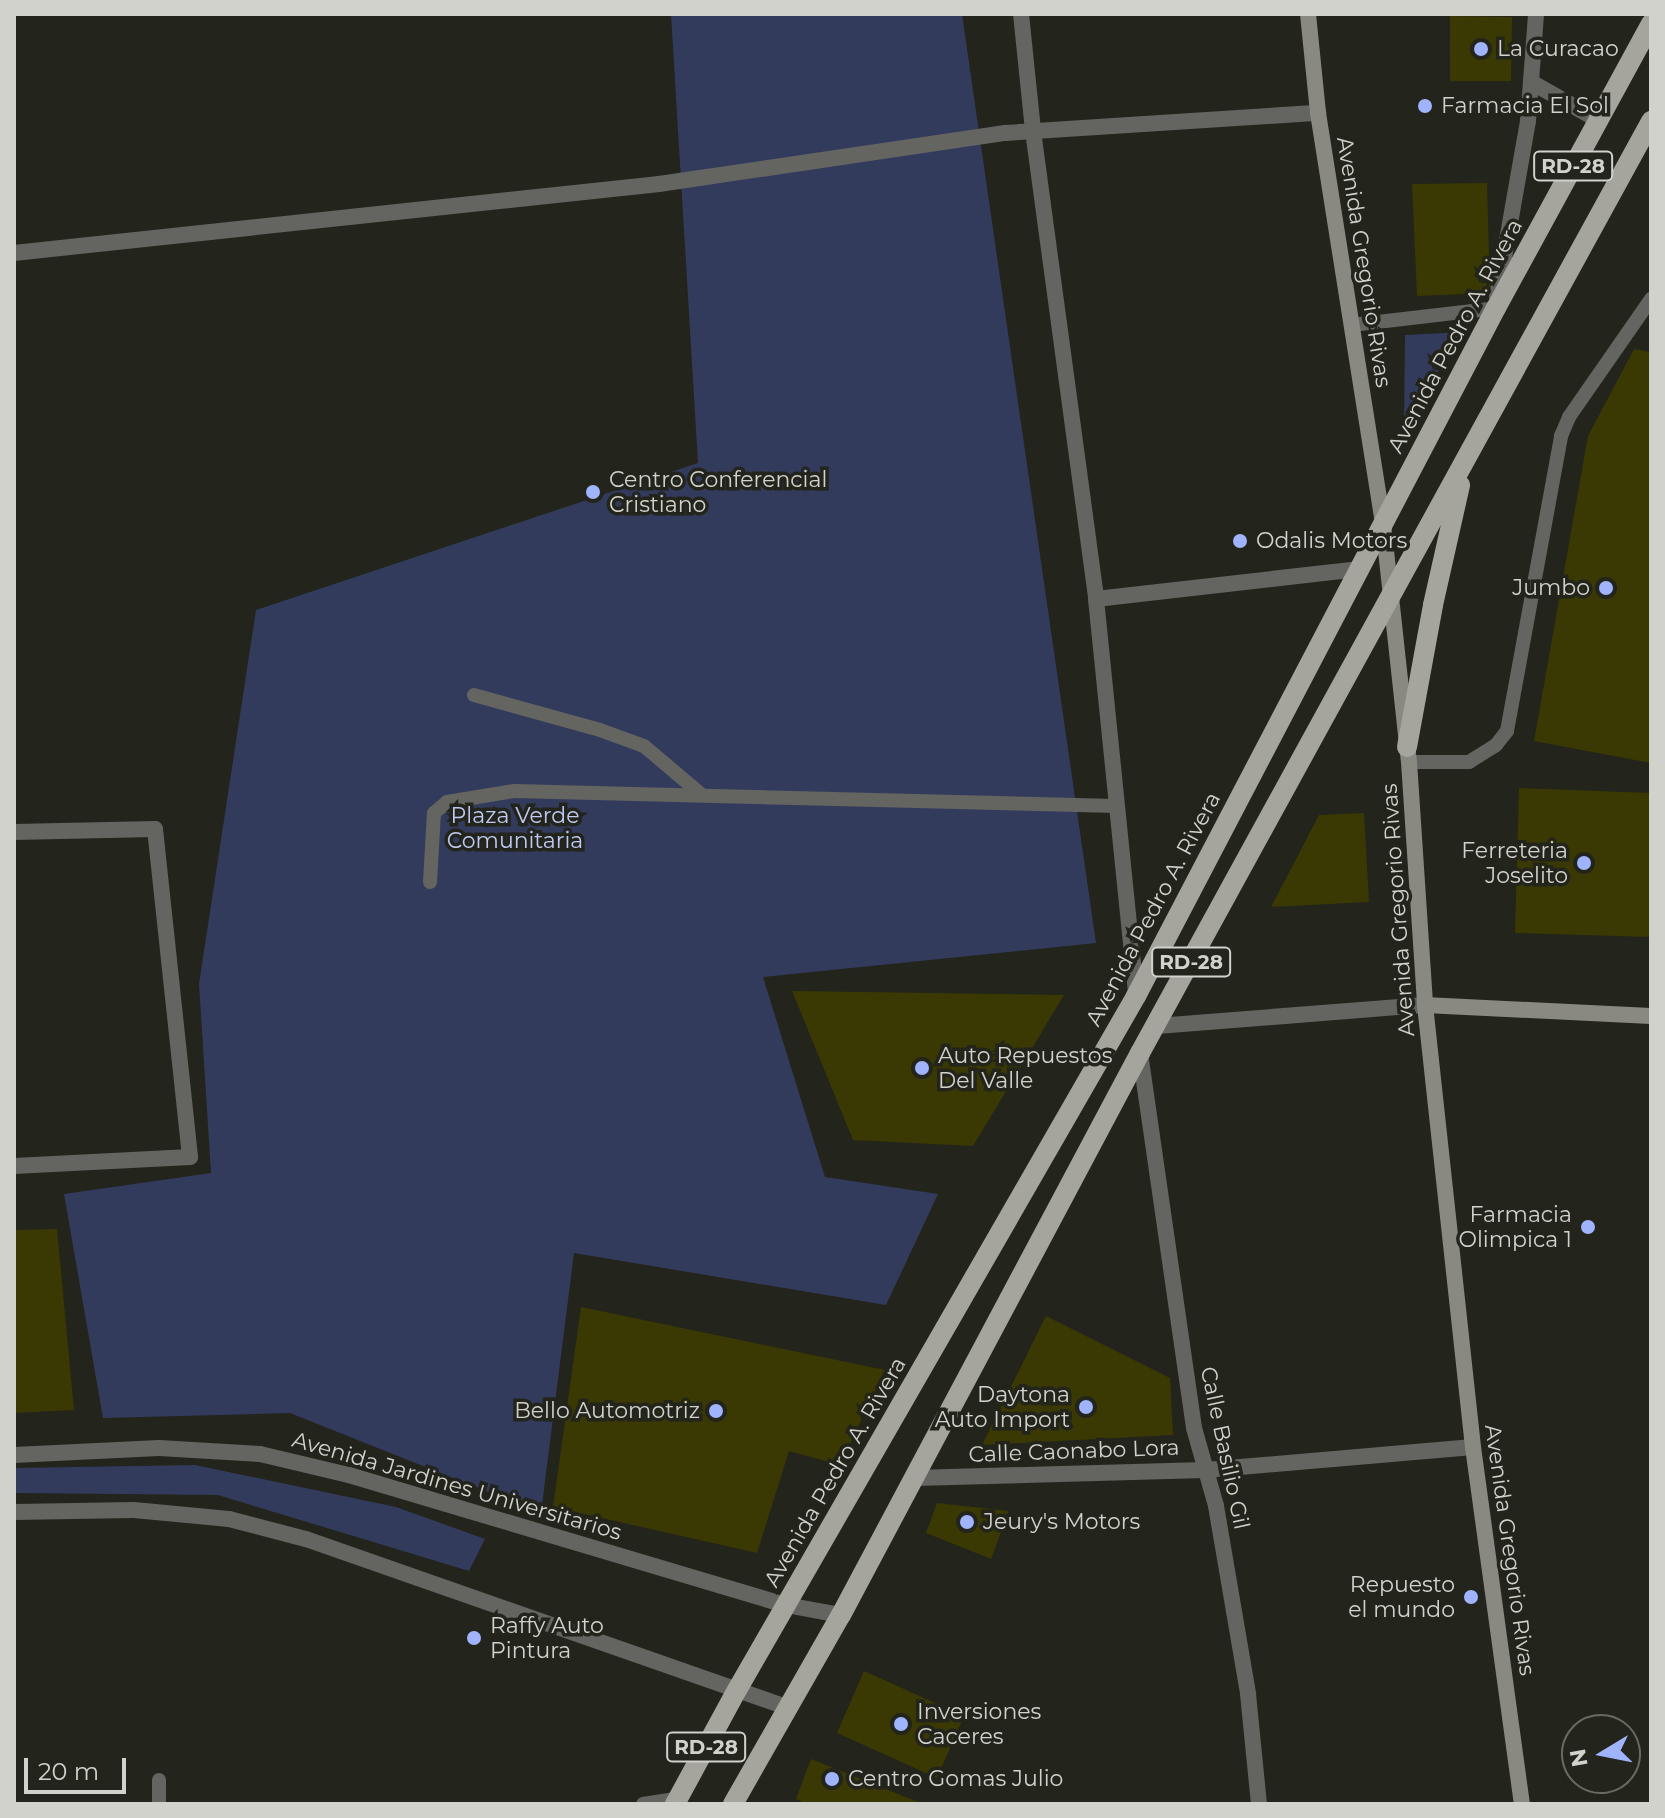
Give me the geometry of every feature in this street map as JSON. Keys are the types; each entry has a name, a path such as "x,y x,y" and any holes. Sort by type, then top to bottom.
{"main road":[{"name":"Avenida Gregorio Rivas","path":"1308,14 1318,113 1383,523 1408,755 1425,1005 1473,1447 1522,1804"},
{"name":"Avenida Pedro A. Rivera","path":"677,1801 737,1690 1136,996 1496,308 1651,24"},
{"name":"RD-28","path":"733,1804 841,1615 1140,1053 1651,121"},
{"path":"1408,755 1433,605 1465,461"},
{"path":"1425,1005 1651,1016"}],"street":[{"path":"1021,14 1033,131 1096,599 1136,996"},
{"path":"1496,308 1528,121 1536,14"},
{"path":"1531,82 1598,120"},
{"path":"14,253 659,184 1033,131 1318,113"},
{"path":"1096,599 1358,569"},
{"path":"14,832 155,829 190,1157 14,1166"},
{"path":"1157,1026 1425,1005"},
{"name":"Calle Basilio Gil","path":"1140,1053 1194,1428 1216,1506 1245,1678 1259,1804"},
{"name":"Calle Caonabo Lora","path":"915,1478 1205,1470 1473,1447"},
{"name":"Avenida Jardines Universitarios","path":"14,1455 159,1448 260,1454 349,1475 786,1605 841,1615"},
{"path":"14,1512 134,1510 229,1519 306,1539 789,1708"}],"lane":[{"path":"1408,755 1469,762 1496,745 1507,731 1561,436 1569,417 1649,307"},
{"path":"1352,325 1496,308"},
{"path":"474,695 600,730 644,746 702,795"},
{"path":"430,882 434,813 447,802 514,791 1116,806"},
{"path":"159,1780 159,1804"},
{"path":"643,1804 677,1801"}],"green space":[{"name":"Plaza Verde Comunitaria","path":"671,14 962,14 1096,943 763,977 825,1177 938,1194 886,1305 574,1253 541,1513 290,1413 103,1418 64,1194 211,1173 199,984 256,610 698,463"},
{"path":"1464,332 1404,423 1405,335"},
{"path":"195,1465 396,1507 485,1539 469,1571 218,1495 14,1493 14,1468"}],"building":[{"name":"La Curacao","path":"1450,16 1512,17 1511,81 1450,81"},
{"path":"1487,183 1490,293 1417,296 1412,184"},
{"name":"Jumbo","path":"1634,349 1651,352 1651,763 1534,741 1588,436"},
{"name":"Ferreteria Joselito","path":"1519,788 1651,793 1651,937 1515,933"},
{"path":"1364,813 1369,902 1271,907 1319,815"},
{"name":"Auto Repuestos Del Valle","path":"792,991 1064,995 973,1146 853,1140"},
{"path":"57,1229 74,1410 14,1413 14,1230"},
{"name":"Bello Automotriz","path":"581,1307 885,1370 840,1465 789,1451 757,1553 553,1507"},
{"name":"Daytona Auto Import","path":"1046,1316 1170,1378 1173,1435 982,1445"},
{"name":"Jeury's Motors","path":"937,1503 1009,1511 991,1559 926,1533"},
{"name":"Inversiones Caceres","path":"864,1671 964,1716 937,1778 837,1733"},
{"name":"Centro Gomas Julio","path":"811,1759 923,1804 808,1804 796,1799"}],"place":[{"name":"La Curacao","path":"1481,49"},
{"name":"Farmacia El Sol","path":"1425,106"},
{"name":"Centro Conferencial Cristiano","path":"593,492"},
{"name":"Odalis Motors","path":"1240,541"},
{"name":"Jumbo","path":"1606,588"},
{"name":"Ferreteria Joselito","path":"1584,863"},
{"name":"Auto Repuestos Del Valle","path":"922,1068"},
{"name":"Farmacia Olimpica 1","path":"1588,1227"},
{"name":"Daytona Auto Import","path":"1086,1407"},
{"name":"Bello Automotriz","path":"716,1411"},
{"name":"Jeury's Motors","path":"967,1522"},
{"name":"Repuesto el mundo","path":"1471,1597"},
{"name":"Raffy Auto Pintura","path":"474,1638"},
{"name":"Inversiones Caceres","path":"901,1724"},
{"name":"Centro Gomas Julio","path":"832,1779"}]}
